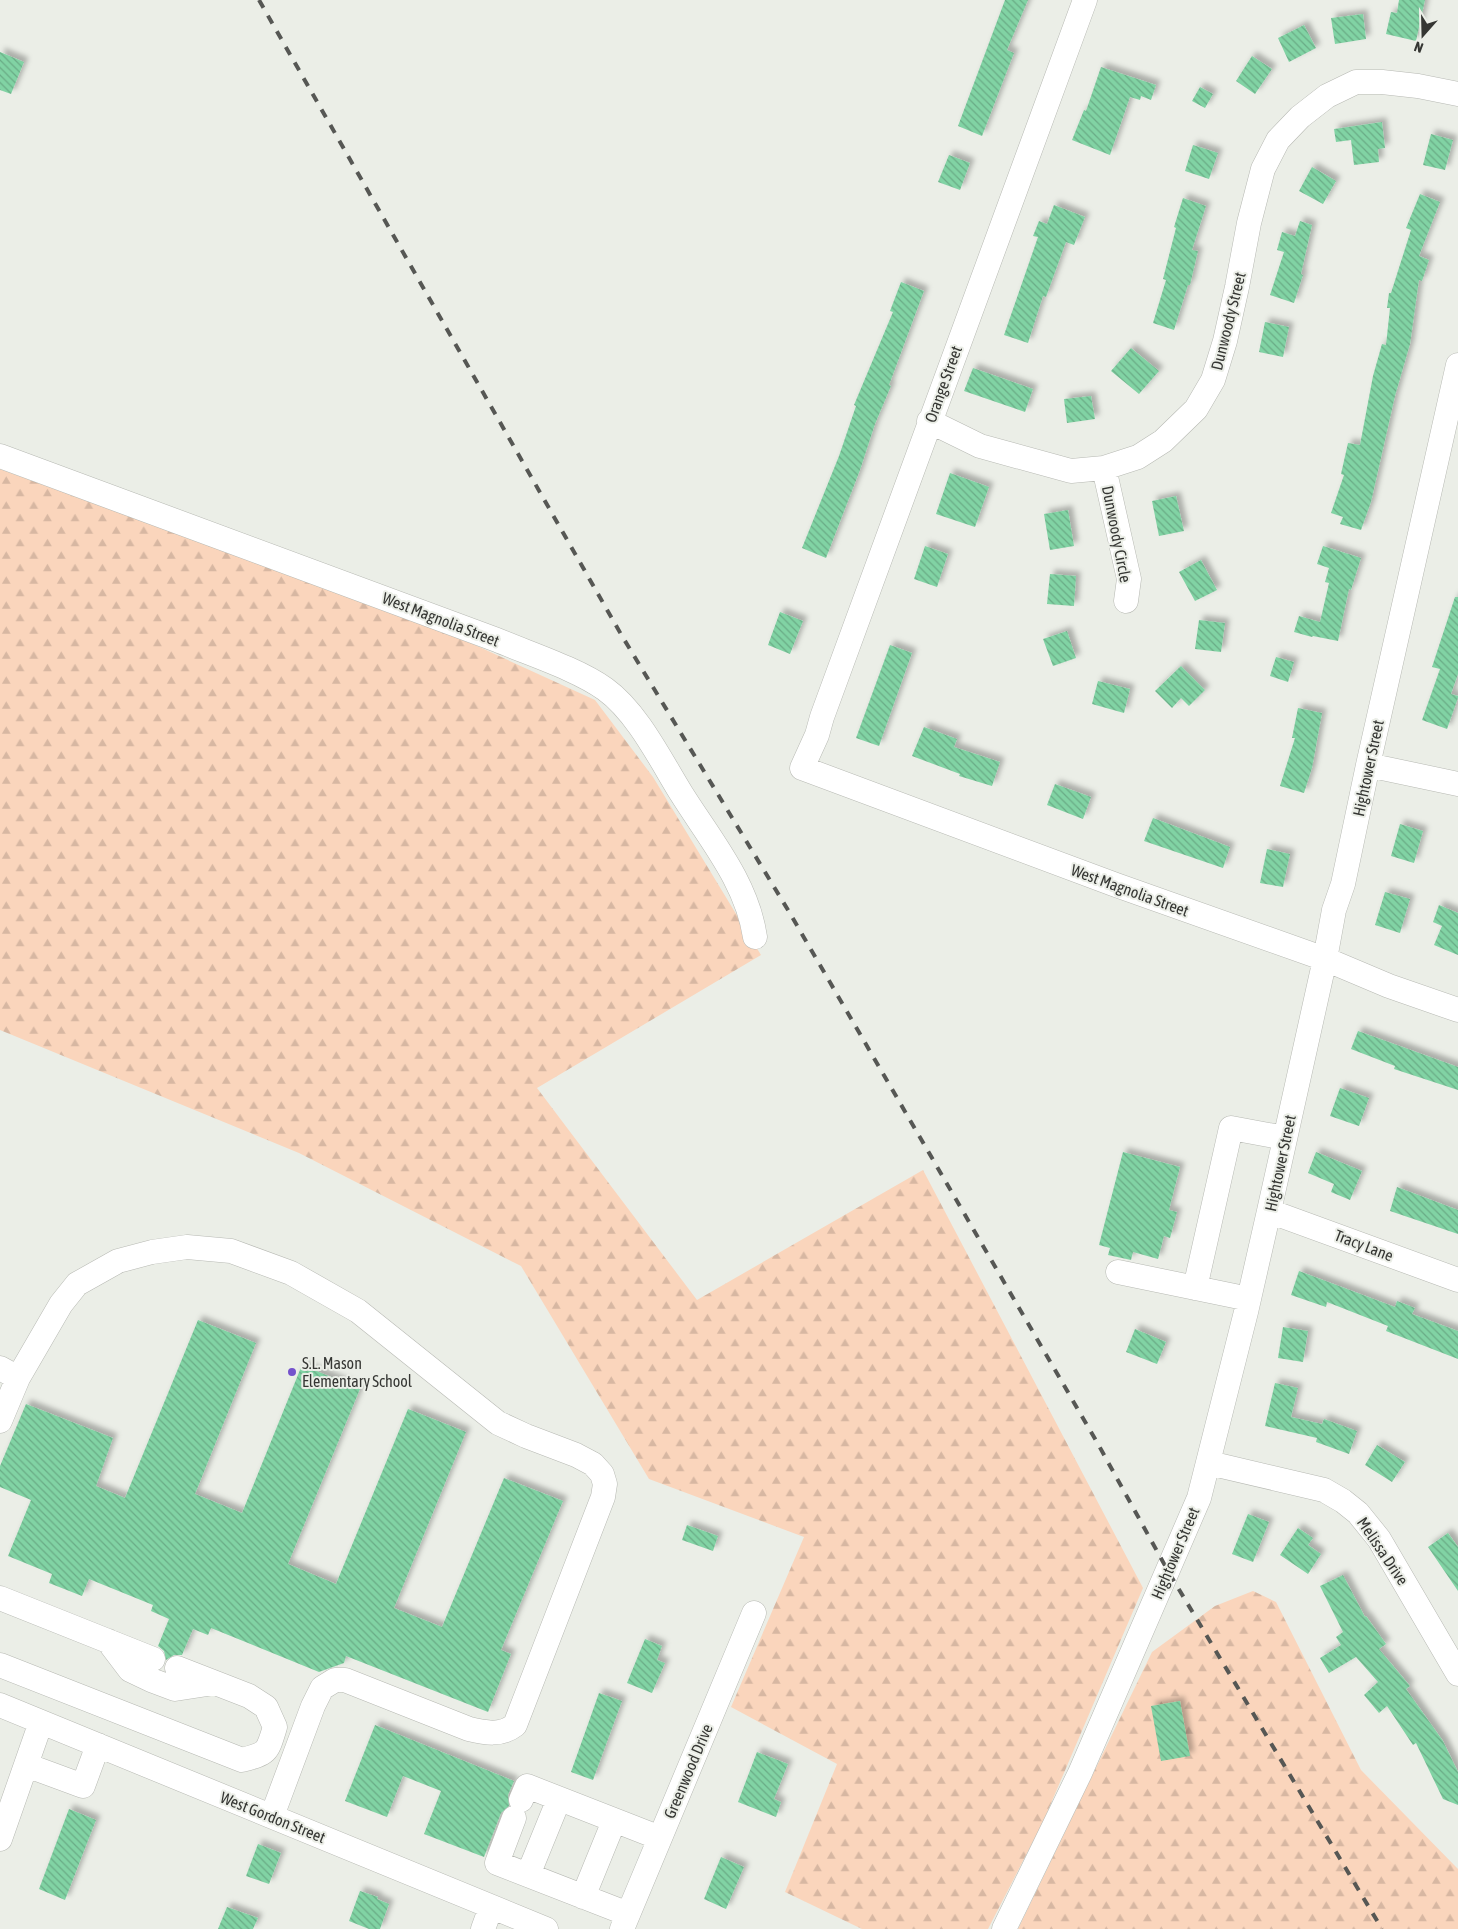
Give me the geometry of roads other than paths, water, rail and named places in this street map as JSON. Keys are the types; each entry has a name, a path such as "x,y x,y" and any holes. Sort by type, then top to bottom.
{"street":[{"name":"Orange Street","path":"802,768 817,735 929,421 1085,0"},
{"name":"Dunwoody Street","path":"929,421 980,446 1071,471 1104,468 1138,457 1163,441 1196,409 1213,380 1225,341 1249,223 1263,169 1278,140 1294,122 1327,96 1356,82 1409,84 1458,94"},
{"name":"Hightower Street","path":"1004,1929 1080,1773 1199,1498 1270,1211 1334,910 1343,884 1458,365"},
{"name":"West Magnolia Street","path":"0,456 488,637 552,663 605,689 631,716 719,851 747,903 756,936"},
{"name":"Dunwoody Circle","path":"1104,468 1129,579 1126,601"},
{"path":"1368,765 1458,784"},
{"name":"West Magnolia Street","path":"802,768 1116,885 1325,959 1389,986 1458,1010"},
{"path":"1195,1288 1231,1128 1286,1138"},
{"name":"Tracy Lane","path":"1270,1211 1458,1280"},
{"path":"0,1421 9,1373 77,1284 118,1260 152,1252 188,1247 231,1252 291,1273 358,1312 498,1423 576,1454 593,1464 602,1474 605,1484 603,1497 516,1725 508,1731 490,1734 469,1729 345,1680 335,1680 322,1688 272,1816"},
{"path":"1118,1272 1249,1300"},
{"name":"Melissa Drive","path":"1209,1463 1324,1490 1343,1501 1358,1513 1379,1539 1458,1674"},
{"path":"0,1598 153,1659"},
{"name":"Greenwood Drive","path":"625,1922 754,1613"},
{"path":"107,1641 130,1670 175,1689 215,1683"},
{"path":"0,1664 242,1760 262,1755 270,1744 275,1727 266,1707 249,1696 177,1668"},
{"name":"West Gordon Street","path":"0,1705 546,1929"},
{"path":"0,1839 41,1722"},
{"path":"270,1744 295,1753"},
{"path":"26,1765 83,1786 98,1745"},
{"path":"625,1922 583,1897 497,1863 527,1786 660,1838"},
{"path":"528,1876 559,1799"},
{"path":"583,1897 614,1820"},
{"path":"483,1929 492,1907"}],"railway":[{"path":"259,0 622,636 788,910 1098,1444 1168,1571 1382,1929"}],"place":[{"name":"S.L. Mason Elementary School","path":"292,1372"}]}
